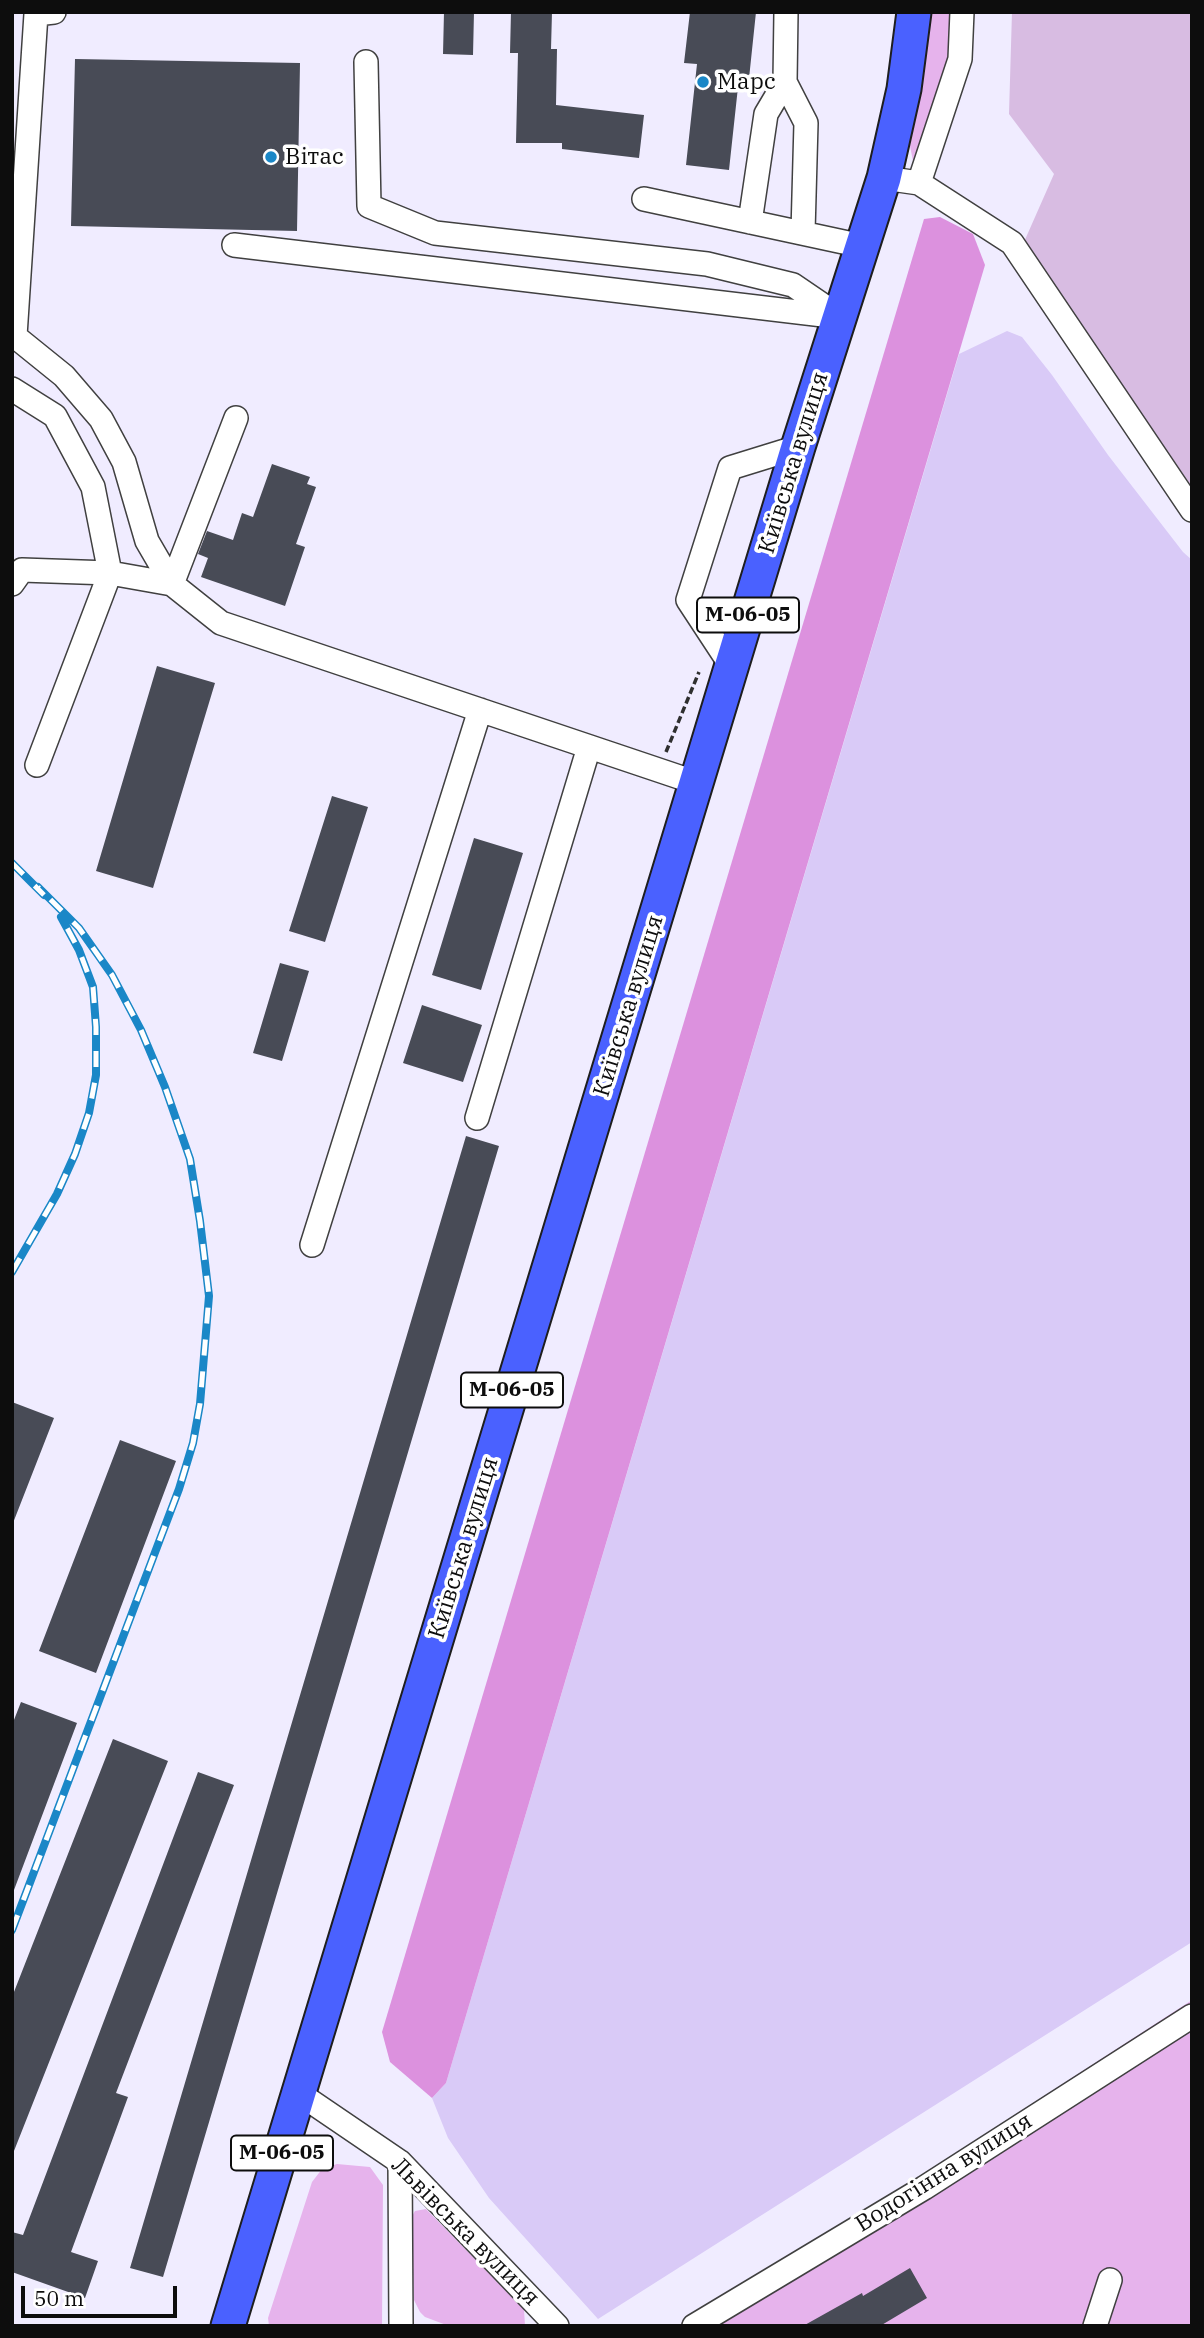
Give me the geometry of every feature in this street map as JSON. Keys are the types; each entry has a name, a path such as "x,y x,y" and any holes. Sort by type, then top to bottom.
{"highway":[{"name":"Київська вулиця","path":"300,2094 798,447 884,178 904,89 914,12"},
{"name":"М-06-05","path":"228,2326 300,2094"}],"street":[{"path":"54,12 36,14 14,335 64,376 101,419 124,462 147,541 172,584 221,623 697,783"},
{"path":"786,12 785,82 806,123 803,232"},
{"path":"919,183 960,59 962,12"},
{"path":"366,62 369,206 435,233 707,264 793,285 840,317"},
{"path":"750,222 766,114 785,82"},
{"path":"884,178 919,183 1012,243 1192,510"},
{"path":"644,199 862,246"},
{"path":"234,245 840,317"},
{"path":"12,389 55,416 93,487 110,573 37,765"},
{"path":"172,584 236,418"},
{"path":"732,667 688,600 730,468 798,447"},
{"path":"12,584 22,570 110,573 172,584"},
{"path":"312,1245 480,710"},
{"path":"477,1118 589,747"},
{"name":"Водогінна вулиця","path":"694,2326 924,2188 1192,2016"},
{"name":"Львівська вулиця","path":"300,2094 400,2162 558,2326"},
{"path":"400,2162 401,2326"},
{"path":"1095,2326 1110,2280"}],"path":[{"path":"659,770 699,672"}],"shaded area":[{"path":"931,12 955,12 945,75 920,156 913,161 910,146"},
{"path":"1012,12 1192,12 1192,487 1024,242 1054,174 1009,114"},
{"path":"940,217 973,234 985,265 446,2083 432,2098 390,2062 382,2032 924,219"},
{"path":"1007,331 1022,337 1108,455 1192,560 1192,1942 598,2319 489,2198 448,2138 432,2098 446,2083 959,354"},
{"path":"1192,2000 1192,2326 717,2326 1010,2118"},
{"path":"337,2164 370,2167 383,2185 382,2326 269,2326 268,2318 312,2182 322,2169"},
{"path":"426,2209 524,2309 525,2326 449,2326 425,2317 420,2312 414,2300 411,2218 415,2211"}],"building":[{"path":"444,12 474,12 473,55 443,54"},
{"path":"511,12 552,12 551,49 557,49 556,105 644,115 639,158 562,149 562,143 516,143 518,53 510,53"},
{"path":"690,12 756,12 748,88 738,87 729,170 686,165 697,64 684,63"},
{"path":"75,59 300,63 297,231 71,226"},
{"path":"272,464 310,477 307,484 316,487 296,544 305,547 285,606 201,577 208,558 198,554 207,531 233,540 242,513 253,517"},
{"path":"157,666 215,683 153,888 96,871"},
{"path":"332,796 368,807 325,942 289,931"},
{"path":"474,838 523,853 481,990 432,975"},
{"path":"280,963 309,971 282,1061 253,1053"},
{"path":"422,1005 482,1025 463,1082 403,1063"},
{"path":"466,1136 499,1146 163,2277 130,2268"},
{"path":"12,1402 54,1418 13,1523 12,1523"},
{"path":"120,1440 176,1461 96,1673 39,1651"},
{"path":"21,1702 77,1723 14,1890 12,1725"},
{"path":"113,1739 168,1761 12,2156 12,1997"},
{"path":"198,1772 234,1785 116,2093 128,2097 71,2252 98,2261 85,2298 12,2272 12,2232 23,2235"},
{"path":"910,2268 927,2298 880,2326 803,2326 862,2293 863,2296"}],"railway":[{"path":"12,863 44,895"},
{"path":"12,1930 179,1489 193,1443 200,1404 209,1296 190,1159 165,1087 141,1030 112,975 79,928 38,887"},
{"path":"12,1272 57,1194 75,1154 89,1113 96,1075 93,987 79,950 61,917"}],"place":[{"name":"Марс","path":"703,82"},
{"name":"Вітас","path":"271,157"}]}
